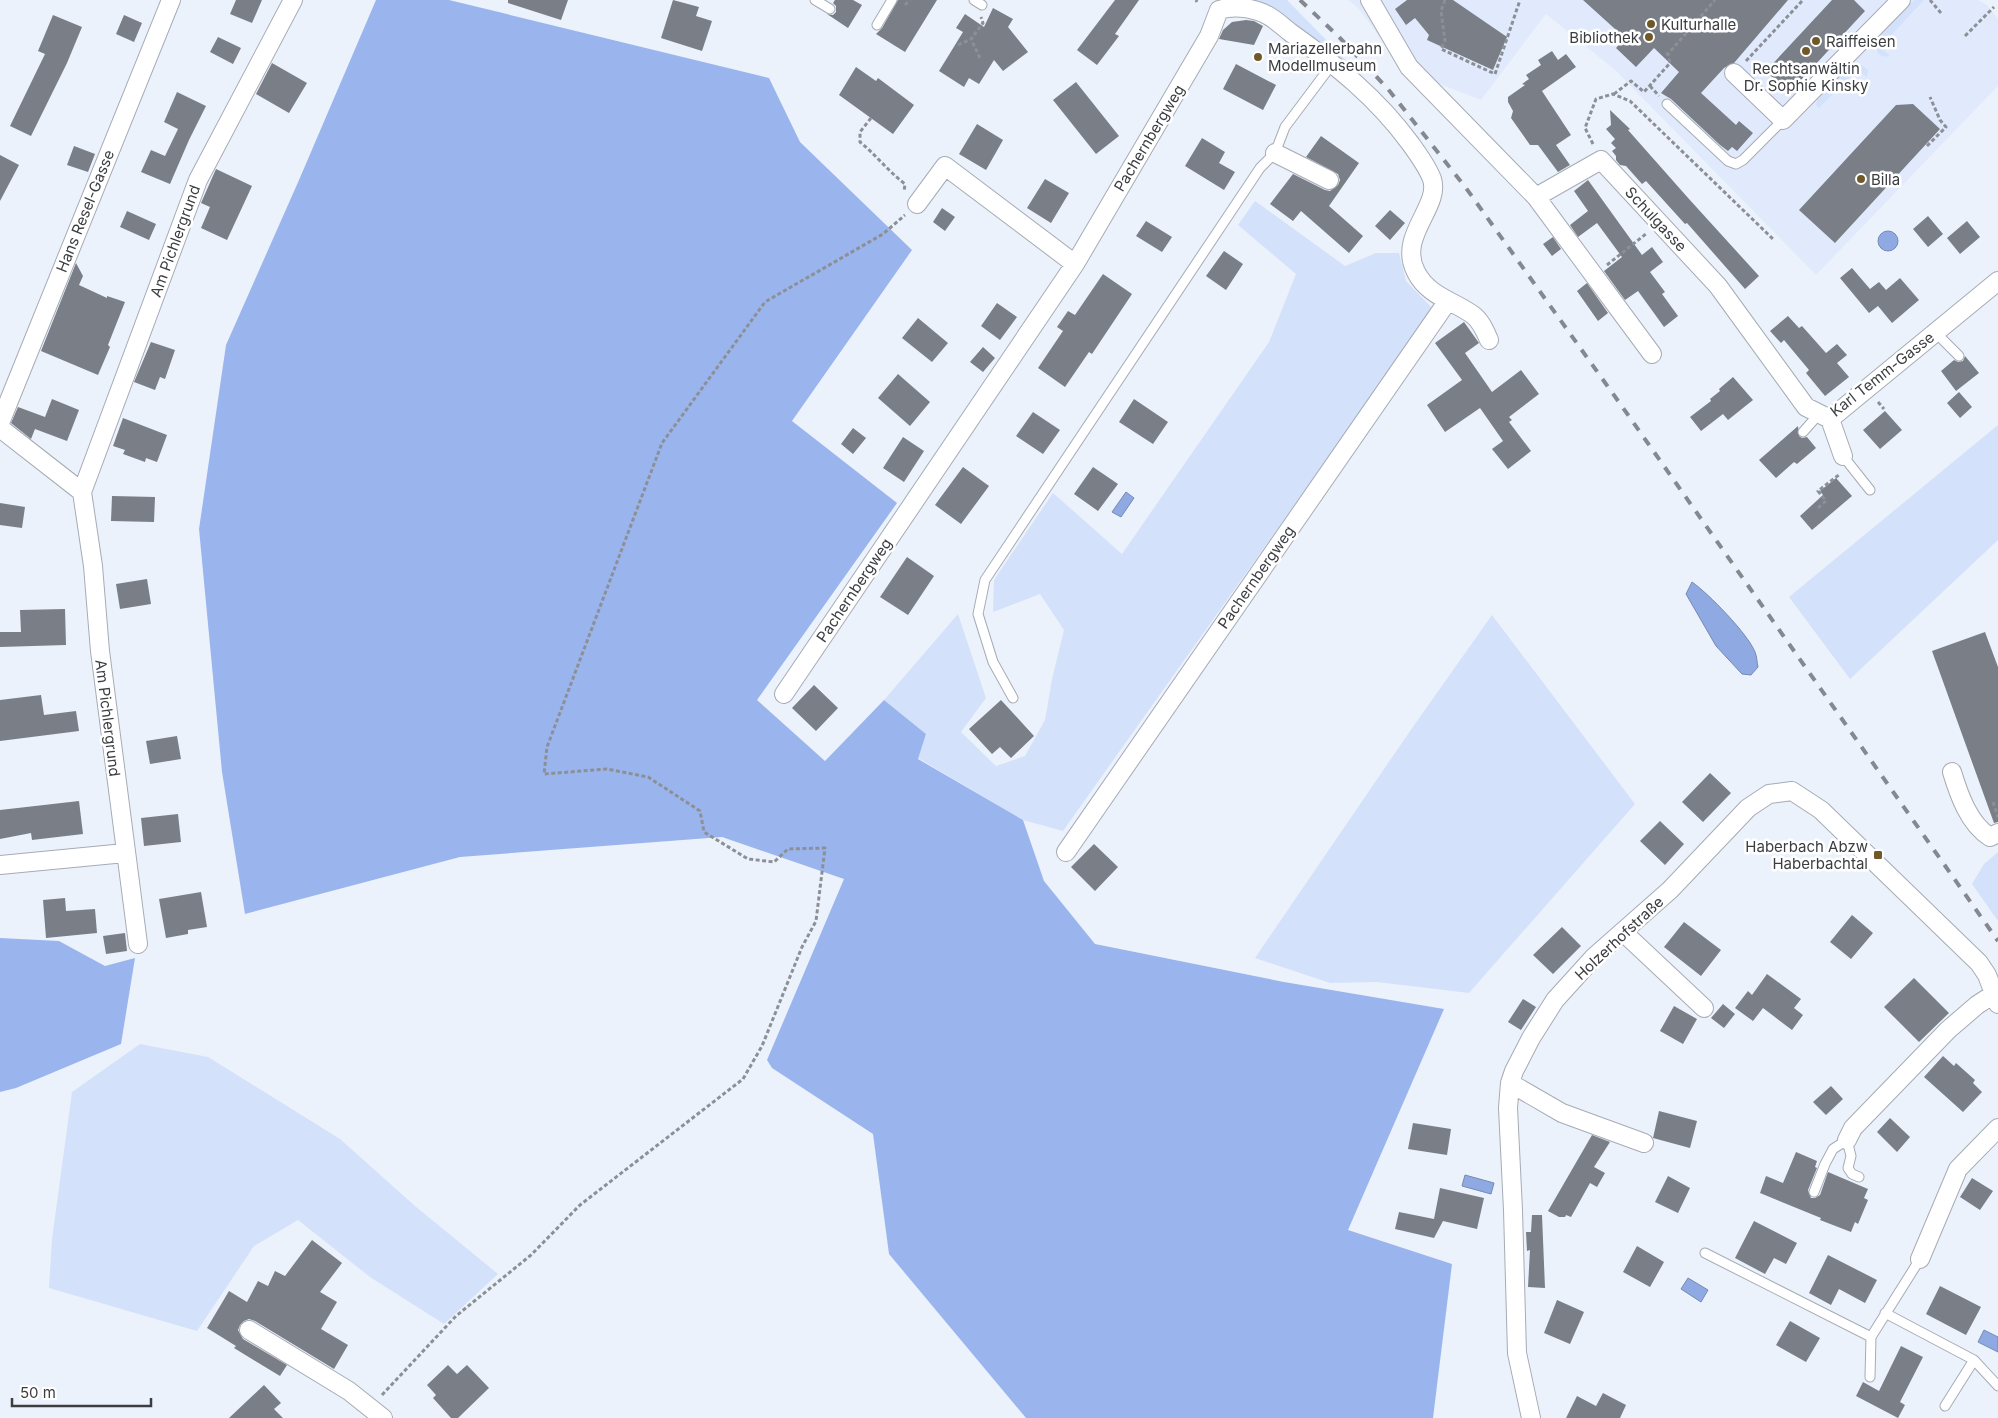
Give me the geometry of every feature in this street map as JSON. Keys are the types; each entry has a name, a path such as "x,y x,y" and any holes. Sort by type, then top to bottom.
{"street":[{"name":"Hans Resel-Gasse","path":"0,423 171,0"},
{"name":"Am Pichlergrund","path":"138,944 100,651 93,566 82,492 198,180 294,0"},
{"path":"1368,0 1409,67 1536,197 1652,354"},
{"path":"1734,73 1783,120 1901,0"},
{"name":"Pachernbergweg","path":"784,694 1075,264 1209,36 1206,3 1232,6 1263,13 1333,63 1382,108 1422,161 1432,180 1433,196 1413,236 1412,255 1415,272 1427,287 1446,302 1473,315 1484,328 1489,340"},
{"path":"1275,153 1329,180"},
{"path":"1536,197 1601,160"},
{"name":"Schulgasse","path":"1601,160 1718,286 1755,338"},
{"path":"910,199 945,166 1075,264"},
{"name":"Karl Temm-Gasse","path":"1755,338 1806,407 1824,417 1998,281"},
{"name":"Pachernbergweg","path":"1066,852 1446,302"},
{"path":"1824,417 1844,456"},
{"path":"0,428 82,492"},
{"path":"1952,772 1965,806 1980,831 1990,838 1998,834"},
{"name":"Holzerhofstraße","path":"1531,1418 1517,1352 1508,1108 1510,1083 1514,1071 1531,1038 1555,1000 1594,957 1670,890 1748,808 1769,794 1792,791 1821,810 1973,958 1987,975 1996,999 1976,1005 1948,1030 1853,1128 1847,1140"},
{"path":"0,865 125,853"},
{"path":"1623,932 1704,1008"},
{"path":"1510,1083 1562,1113 1644,1143"},
{"path":"1920,1259 1958,1168 1998,1128"},
{"path":"249,1330 349,1391 376,1413"}],"lane":[{"path":"815,0 830,8"},
{"path":"877,25 892,0"},
{"path":"1013,698 993,662 978,614 985,580 1260,168 1275,153 1285,127 1333,63"},
{"path":"1667,104 1728,161 1736,164 1743,160 1783,120"},
{"path":"1935,332 1959,356"},
{"path":"1803,432 1824,417"},
{"path":"1844,456 1870,490"},
{"path":"1814,1192 1824,1164 1833,1149 1847,1140 1851,1156 1848,1168 1852,1174 1859,1178"},
{"path":"1705,1253 1871,1337"},
{"path":"1870,1377 1871,1337 1920,1259"},
{"path":"1885,1313 1974,1360 1998,1386"},
{"path":"1945,1406 1974,1360"}],"path":[{"path":"1445,0 1441,11 1445,41 1441,49 1495,74 1520,0"},
{"path":"1601,160 1585,128 1596,99 1613,94 1631,82 1644,92 1670,62 1667,53 1715,0"},
{"path":"1734,73 1804,0"},
{"path":"1930,0 1941,13"},
{"path":"958,45 971,39 983,23 978,2"},
{"path":"1965,36 1994,7"},
{"path":"971,39 980,58"},
{"path":"1613,94 1630,101 1773,239"},
{"path":"1927,146 1946,127 1940,120 1930,97"},
{"path":"376,1413 414,1362 456,1316 531,1255 580,1205 744,1079 762,1046 802,947 816,920 824,848 788,849 774,862 748,859 704,832 700,811 648,777 607,769 544,774 547,747 662,443 765,302 883,234 910,199 905,184 891,174 877,156 860,142 860,132 871,118"},
{"path":"1593,276 1660,223"},
{"path":"1818,508 1826,501 1818,491 1847,468 1844,456"},
{"path":"1993,802 1998,817"}],"shaded area":[{"path":"376,0 449,0 769,78 800,142 912,250 792,421 897,503 757,700 825,761 884,700 926,734 918,759 1023,820 1044,881 1095,944 1284,982 1444,1009 1348,1230 1452,1264 1433,1418 1026,1418 889,1254 873,1134 772,1068 767,1060 844,879 722,837 460,857 245,914 222,772 199,529 226,345"},
{"path":"1249,0 1287,0 1393,108 1389,110 1328,49"},
{"path":"1348,0 1978,0 1987,5 1998,19 1998,86 1816,275 1615,70 1546,14 1481,100 1404,70 1359,9"},
{"path":"1914,0 1924,0 1882,45 1882,49 1890,56 1880,55 1877,48 1882,33"},
{"path":"1860,64 1868,70 1867,77 1857,70 1819,108 1816,105 1817,100 1849,66"},
{"path":"1255,201 1345,266 1376,253 1399,253 1406,281 1435,311 1369,400 1063,831 1023,820 918,758 926,734 884,700 958,614 986,698 961,732 996,766 1025,756 1045,720 1052,679 1064,630 1040,594 993,612 994,580 1053,493 1122,554 1269,342 1296,274 1238,225"},
{"path":"1888,231 1895,234 1898,241 1895,248 1888,251 1881,248 1878,241 1881,234"},
{"path":"1998,425 1998,540 1850,679 1789,597"},
{"path":"1126,492 1134,498 1121,517 1112,512"},
{"path":"1692,582 1727,614 1751,644 1756,654 1758,667 1751,675 1742,674 1716,646 1686,594"},
{"path":"1492,615 1635,804 1469,993 1377,982 1330,983 1255,958 1410,731"},
{"path":"1998,852 1998,921 1972,884 1984,864"},
{"path":"0,938 59,941 105,966 135,958 121,1044 16,1088 0,1092"},
{"path":"140,1044 208,1057 340,1139 415,1206 498,1274 444,1324 370,1277 298,1220 254,1246 197,1331 49,1288 52,1239 72,1092"},
{"path":"1465,1175 1494,1183 1491,1194 1462,1186"},
{"path":"1688,1278 1708,1290 1701,1302 1681,1289"},
{"path":"1984,1330 1998,1337 1998,1352 1978,1342"}],"building":[{"path":"236,0 262,0 252,23 230,14"},
{"path":"508,0 568,0 561,20 508,3"},
{"path":"673,0 699,7 696,16 712,21 702,51 661,38"},
{"path":"835,0 853,0 862,5 848,28 827,14 833,15 836,12 836,6 833,3"},
{"path":"898,0 937,0 905,52 876,34 882,28"},
{"path":"1115,0 1139,0 1115,34 1119,36 1097,65 1077,50"},
{"path":"1407,0 1453,0 1507,37 1493,70 1427,40 1429,35 1415,18 1406,25 1395,9"},
{"path":"1583,0 1788,0 1734,63 1724,68 1701,93 1736,125 1739,121 1753,133 1737,151 1732,147 1728,151 1720,145 1671,99 1661,93 1679,72 1654,48 1636,67 1616,48 1625,38"},
{"name":"Raiffeisen","path":"1832,0 1854,0 1865,11 1789,93 1766,71"},
{"path":"993,8 1013,19 1008,27 1028,52 1003,71 994,60 979,84 969,78 964,87 939,71 963,32 956,28 965,14 984,27"},
{"path":"53,15 82,27 67,63 31,136 10,126 45,54 38,51"},
{"path":"124,15 142,23 134,42 116,34"},
{"path":"1254,21 1263,26 1254,45 1219,39 1223,30 1232,22"},
{"path":"218,37 241,48 233,64 210,52"},
{"path":"1552,51 1558,60 1566,54 1576,67 1542,91 1571,135 1556,145 1570,165 1558,172 1538,145 1530,145 1511,118 1513,111 1508,102 1508,97 1525,85 1522,84 1529,79 1526,75 1541,65 1538,60"},
{"path":"272,63 307,83 289,113 256,94"},
{"path":"1236,64 1276,85 1263,110 1223,89"},
{"path":"856,67 876,81 878,78 914,105 893,134 839,95"},
{"path":"1076,82 1119,136 1096,154 1053,100"},
{"path":"177,92 206,106 170,184 141,172 151,150 165,156 178,129 164,122"},
{"name":"Billa","path":"1913,104 1940,129 1835,243 1799,210 1896,105"},
{"path":"1610,110 1630,129 1628,130 1759,276 1745,289 1687,223 1685,224 1646,181 1642,184 1626,166 1620,165 1616,160 1616,156 1612,151 1616,148 1611,143 1615,139 1606,129 1611,125"},
{"path":"977,124 1003,140 986,170 959,154"},
{"path":"1321,136 1359,163 1329,206 1363,236 1349,253 1301,211 1293,221 1270,204 1293,174 1325,190 1330,191 1338,185 1340,180 1338,174 1306,157"},
{"path":"1202,138 1225,152 1219,163 1235,172 1224,190 1185,166"},
{"path":"74,146 95,154 88,172 67,165"},
{"path":"0,155 19,165 0,201"},
{"path":"216,169 252,186 227,240 201,228 210,207 201,203"},
{"path":"1045,179 1069,193 1051,223 1027,208"},
{"path":"1588,180 1642,255 1652,247 1663,262 1650,272 1665,292 1662,294 1678,316 1664,327 1638,291 1625,300 1604,271 1622,257 1597,223 1578,237 1570,225 1588,211 1574,191"},
{"path":"942,208 955,217 945,231 933,222"},
{"path":"1390,210 1405,223 1390,240 1375,226"},
{"path":"127,211 156,224 149,240 120,227"},
{"path":"1928,216 1943,234 1928,247 1913,229"},
{"path":"1146,221 1172,237 1162,252 1136,236"},
{"path":"1967,221 1980,237 1960,254 1947,238"},
{"path":"1553,237 1561,249 1552,256 1543,244"},
{"path":"1224,251 1243,264 1226,290 1206,276"},
{"path":"76,263 83,276 79,285 107,298 107,296 125,302 108,345 110,347 98,375 41,351"},
{"path":"1852,268 1870,289 1879,282 1886,290 1900,278 1919,300 1892,323 1878,306 1869,313 1840,278"},
{"path":"1103,274 1132,294 1092,354 1089,352 1065,387 1038,368 1063,331 1057,327 1068,311 1075,315"},
{"path":"1587,283 1608,313 1598,321 1577,291"},
{"path":"997,303 1017,317 1000,340 981,326"},
{"path":"1788,316 1799,328 1802,326 1826,353 1837,344 1847,355 1837,363 1849,377 1825,396 1806,373 1809,370 1784,340 1781,343 1770,331"},
{"path":"918,318 948,343 932,362 902,338"},
{"path":"1464,322 1479,343 1465,353 1492,392 1521,370 1539,394 1509,417 1512,420 1509,422 1531,451 1508,469 1492,449 1503,441 1480,408 1445,432 1427,405 1462,380 1435,343"},
{"path":"151,342 175,350 165,379 160,377 155,390 134,382"},
{"path":"983,347 995,358 983,372 970,362"},
{"path":"1965,356 1979,373 1956,391 1941,371 1954,360 1958,362 1963,361"},
{"path":"898,374 930,402 910,426 878,398"},
{"path":"1733,377 1753,400 1728,420 1723,414 1701,431 1690,417 1711,401 1710,399 1720,391 1719,389"},
{"path":"1959,392 1972,407 1960,418 1947,403"},
{"path":"52,399 79,410 67,441 35,429 31,439 11,423 18,407 45,417"},
{"path":"1134,399 1168,422 1153,444 1119,422"},
{"path":"1885,411 1902,430 1880,449 1863,430"},
{"path":"1033,412 1060,430 1043,454 1016,436"},
{"path":"123,418 167,435 157,462 146,458 145,462 123,454 125,450 113,446"},
{"path":"1798,426 1799,436 1802,438 1807,437 1816,448 1797,464 1794,462 1776,478 1759,460"},
{"path":"853,428 866,438 853,454 841,444"},
{"path":"903,437 924,451 904,482 883,468"},
{"path":"963,467 989,486 961,524 935,505"},
{"path":"1093,467 1118,484 1098,511 1074,494"},
{"path":"1836,478 1852,496 1812,530 1800,516 1823,495 1820,491"},
{"path":"112,496 155,497 154,522 111,521"},
{"path":"0,503 25,507 22,528 0,525"},
{"path":"907,557 934,576 908,615 880,597"},
{"path":"147,579 151,604 120,609 116,584"},
{"path":"65,609 66,645 0,647 0,632 21,632 20,610"},
{"path":"1985,632 1998,667 1998,822 1994,823 1932,651"},
{"path":"814,685 838,708 816,731 792,708"},
{"path":"41,695 44,715 76,711 79,731 0,741 0,700"},
{"path":"1001,700 1034,736 1011,758 1000,747 992,754 969,729"},
{"path":"177,736 181,759 150,764 146,741"},
{"path":"1710,773 1731,793 1703,822 1682,802"},
{"path":"79,801 83,834 32,840 31,833 0,839 0,810"},
{"path":"178,814 181,842 144,846 141,818"},
{"path":"1660,821 1684,844 1665,865 1640,841"},
{"path":"1094,844 1118,867 1095,891 1071,867"},
{"path":"201,892 207,927 188,930 188,934 166,938 159,899"},
{"path":"65,898 66,911 95,909 97,933 46,938 43,900"},
{"path":"1852,915 1873,933 1851,959 1830,942"},
{"path":"1684,922 1721,950 1701,976 1664,947"},
{"path":"1562,927 1581,946 1553,974 1533,955"},
{"path":"125,933 127,951 106,954 103,936"},
{"path":"1767,974 1801,999 1794,1008 1803,1015 1792,1030 1763,1008 1753,1021 1735,1008 1748,991 1752,995"},
{"path":"1914,978 1949,1013 1919,1042 1884,1007"},
{"path":"1523,999 1536,1007 1521,1030 1508,1022"},
{"path":"1723,1004 1735,1014 1724,1028 1711,1018"},
{"path":"1674,1006 1697,1019 1683,1044 1660,1031"},
{"path":"1943,1056 1954,1066 1956,1063 1975,1080 1973,1083 1982,1092 1963,1112 1924,1077"},
{"path":"1831,1086 1843,1099 1826,1115 1813,1102"},
{"path":"1659,1111 1697,1121 1690,1148 1653,1138"},
{"path":"1890,1118 1910,1137 1897,1152 1877,1132"},
{"path":"1413,1123 1451,1129 1447,1155 1408,1149"},
{"path":"1592,1135 1610,1142 1594,1167 1605,1173 1597,1187 1590,1183 1571,1217 1566,1215 1565,1217 1559,1217 1548,1211"},
{"path":"1796,1152 1817,1161 1815,1167 1817,1168 1808,1190 1811,1198 1820,1195 1828,1172 1868,1189 1864,1198 1868,1200 1858,1224 1855,1222 1851,1232 1760,1193 1766,1176 1783,1183"},
{"path":"1668,1176 1690,1188 1678,1213 1655,1202"},
{"path":"1972,1178 1993,1191 1980,1210 1960,1197"},
{"path":"1440,1188 1484,1198 1477,1229 1443,1221 1434,1238 1395,1229 1399,1212 1434,1219"},
{"path":"1532,1215 1542,1215 1545,1288 1528,1287 1530,1250 1527,1251 1526,1232 1531,1232"},
{"path":"1754,1221 1797,1243 1786,1264 1774,1258 1765,1274 1735,1258"},
{"path":"312,1240 342,1263 320,1292 337,1302 321,1329 348,1345 334,1369 255,1321 249,1319 244,1321 238,1330 243,1339 287,1365 280,1376 234,1348 236,1346 207,1328 229,1291 247,1302 258,1281 268,1286 275,1271 285,1276"},
{"path":"1637,1246 1664,1262 1650,1287 1623,1272"},
{"path":"1828,1255 1877,1280 1865,1303 1839,1289 1831,1305 1809,1293"},
{"path":"1940,1286 1981,1307 1966,1335 1926,1314"},
{"path":"1557,1300 1584,1312 1570,1344 1544,1333"},
{"path":"1790,1321 1820,1338 1806,1362 1776,1345"},
{"path":"1901,1346 1923,1357 1900,1402 1905,1405 1898,1418 1856,1396 1863,1382 1879,1391"},
{"path":"448,1365 457,1374 467,1365 489,1388 458,1418 451,1418 433,1398 436,1395 427,1385"},
{"path":"264,1385 281,1403 274,1409 283,1418 229,1418"},
{"path":"1603,1393 1626,1405 1620,1418 1566,1418 1577,1396 1596,1406"}],"railway":[{"path":"1300,0 1339,37 1388,89 1466,188 1998,941"}],"place":[{"name":"Kulturhalle","path":"1651,24"},
{"name":"Bibliothek","path":"1649,37"},
{"name":"Raiffeisen","path":"1816,41"},
{"name":"Rechtsanwältin Dr. Sophie Kinsky","path":"1806,51"},
{"name":"Mariazellerbahn Modellmuseum","path":"1258,57"},
{"name":"Billa","path":"1861,179"},
{"name":"Haberbach Abzw Haberbachtal","path":"1878,855"}]}
